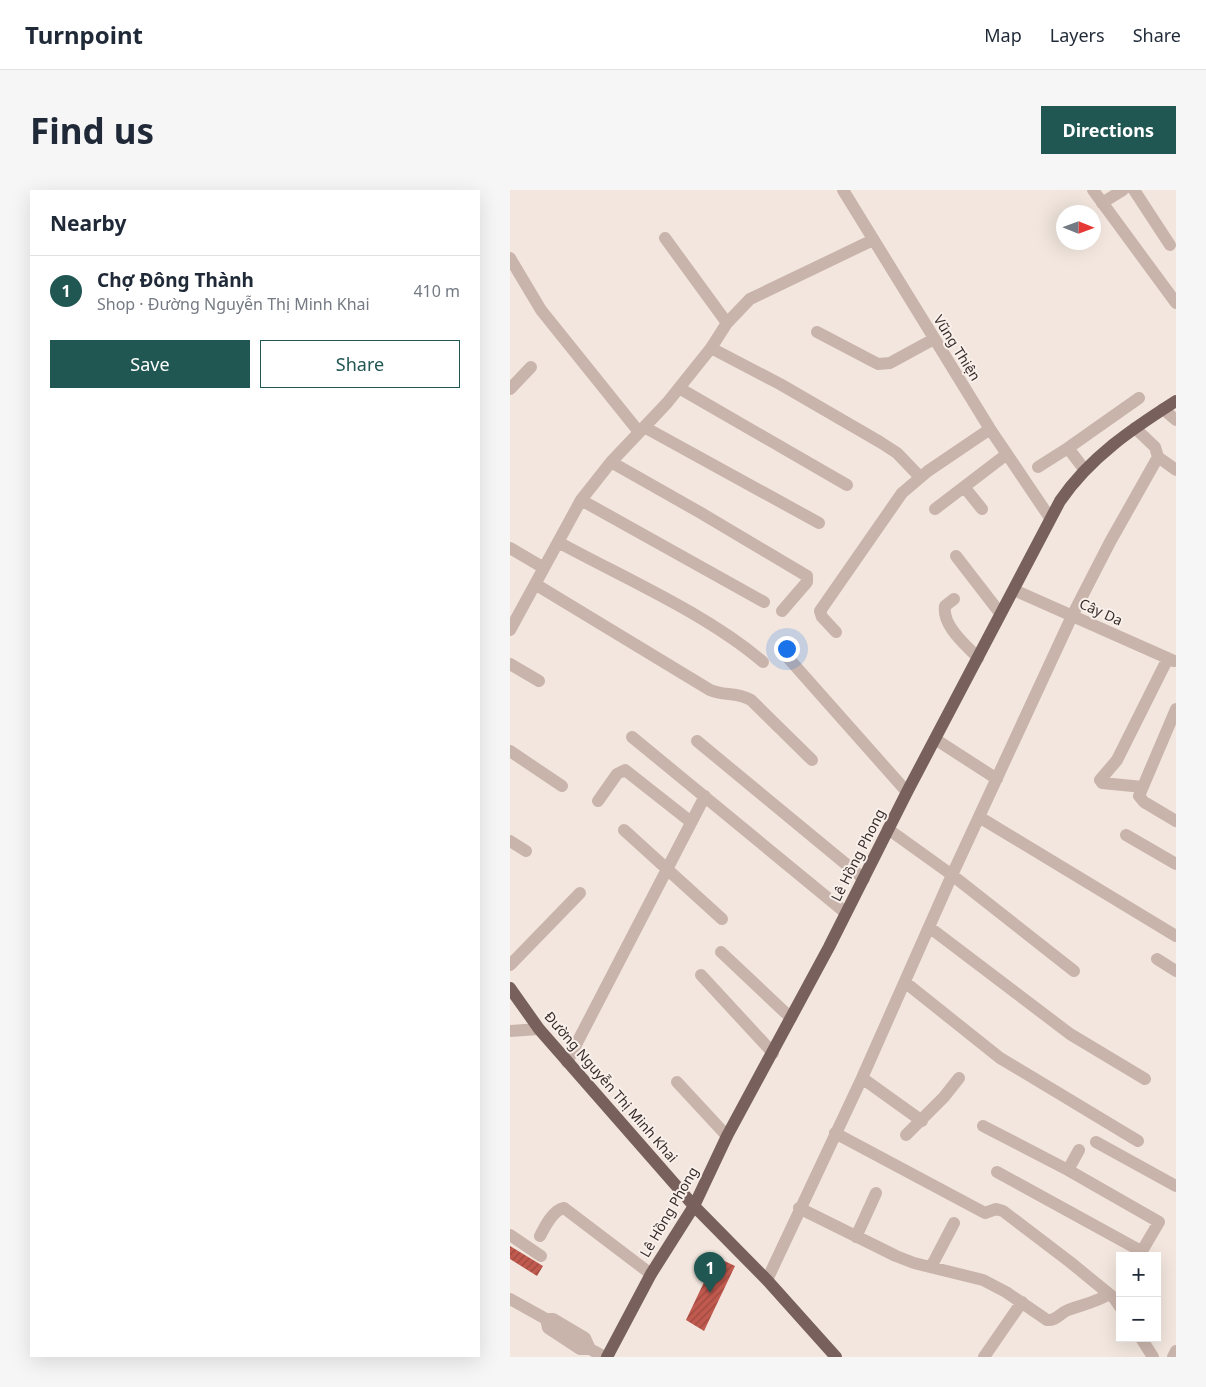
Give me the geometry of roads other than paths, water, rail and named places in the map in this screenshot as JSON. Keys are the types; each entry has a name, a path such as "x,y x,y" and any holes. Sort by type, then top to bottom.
{"main road":[{"name":"Lê Hồng Phong","path":"606,1357 651,1274 694,1206 727,1136 773,1053 1000,613 1060,501 1084,470 1136,428 1176,401"},
{"name":"Đường Nguyễn Thị Minh Khai","path":"510,988 539,1029 694,1206 767,1280 836,1357"}],"street":[{"path":"1093,190 1176,303"},
{"path":"1102,203 1123,190"},
{"path":"1134,190 1170,245"},
{"name":"Vũng Thiện","path":"848,192 873,240 934,339 990,429 1050,518"},
{"path":"665,238 727,323"},
{"path":"510,630 514,613 535,584 580,500 611,462 679,388 711,348 727,323 750,298 873,240"},
{"path":"510,258 534,300 642,430 819,523"},
{"path":"818,332 878,364 890,363 934,339"},
{"path":"711,348 780,384 880,442 897,453 920,477"},
{"path":"510,390 531,367"},
{"path":"679,388 847,485"},
{"path":"1038,467 1139,398"},
{"path":"1163,409 1176,420"},
{"path":"1136,428 1155,447 1158,457 1176,470"},
{"path":"836,632 822,617 820,611 889,510 920,477 990,429"},
{"path":"1068,448 1084,470"},
{"path":"935,509 965,488 1007,454"},
{"path":"767,1280 799,1208 906,983 952,875 1072,616 1110,542 1158,457"},
{"path":"611,462 807,576 807,582 782,611"},
{"path":"965,488 982,509"},
{"path":"580,500 764,602"},
{"path":"558,542 697,617 736,641 763,662"},
{"path":"510,548 544,568"},
{"path":"956,556 1000,613"},
{"path":"535,584 710,690 720,694 742,695 751,700 812,760"},
{"name":"Cây Da","path":"1014,590 1172,660"},
{"path":"954,599 945,606 945,616 956,634 978,658"},
{"path":"782,651 907,792"},
{"path":"1143,787 1102,783 1100,779 1117,760 1172,660"},
{"path":"510,664 539,681"},
{"path":"1176,709 1139,796 1140,799 1176,821"},
{"path":"632,737 846,913"},
{"path":"935,739 997,779"},
{"path":"697,741 864,879"},
{"path":"510,752 562,786"},
{"path":"598,801 617,774 625,770 691,822"},
{"path":"567,1062 704,796"},
{"path":"979,817 1176,936"},
{"path":"888,829 952,875 1074,971"},
{"path":"624,830 652,858 668,868 722,919"},
{"path":"1126,835 1176,864"},
{"path":"510,841 526,851"},
{"path":"510,965 580,894"},
{"path":"929,927 1070,1034 1145,1079"},
{"path":"721,952 791,1018"},
{"path":"1158,959 1176,971"},
{"path":"700,975 773,1053"},
{"path":"906,983 1000,1058 1138,1141"},
{"path":"510,1030 539,1029"},
{"path":"862,1078 922,1121"},
{"path":"906,1135 922,1121 959,1078"},
{"path":"677,1082 727,1136"},
{"path":"984,1126 1068,1170 1159,1222 1141,1252"},
{"path":"835,1133 985,1213 996,1209 1003,1211 1116,1297"},
{"path":"1096,1142 1176,1186"},
{"path":"1068,1170 1080,1150"},
{"path":"997,1172 1138,1252"},
{"path":"856,1237 876,1193"},
{"path":"540,1236 560,1208 564,1208 651,1274"},
{"path":"799,1208 896,1256 931,1267 978,1278 1022,1302 1050,1321 1068,1310 1116,1297"},
{"path":"931,1267 954,1223"},
{"path":"510,1235 541,1256"},
{"path":"510,1299 546,1319 548,1328 580,1348 590,1348 606,1357"},
{"path":"984,1357 1022,1302"},
{"path":"1144,1342 1153,1357"},
{"path":"1173,1357 1176,1351"}],"place":[{"name":"Chợ Đông Thành","path":"710,1293"}]}
